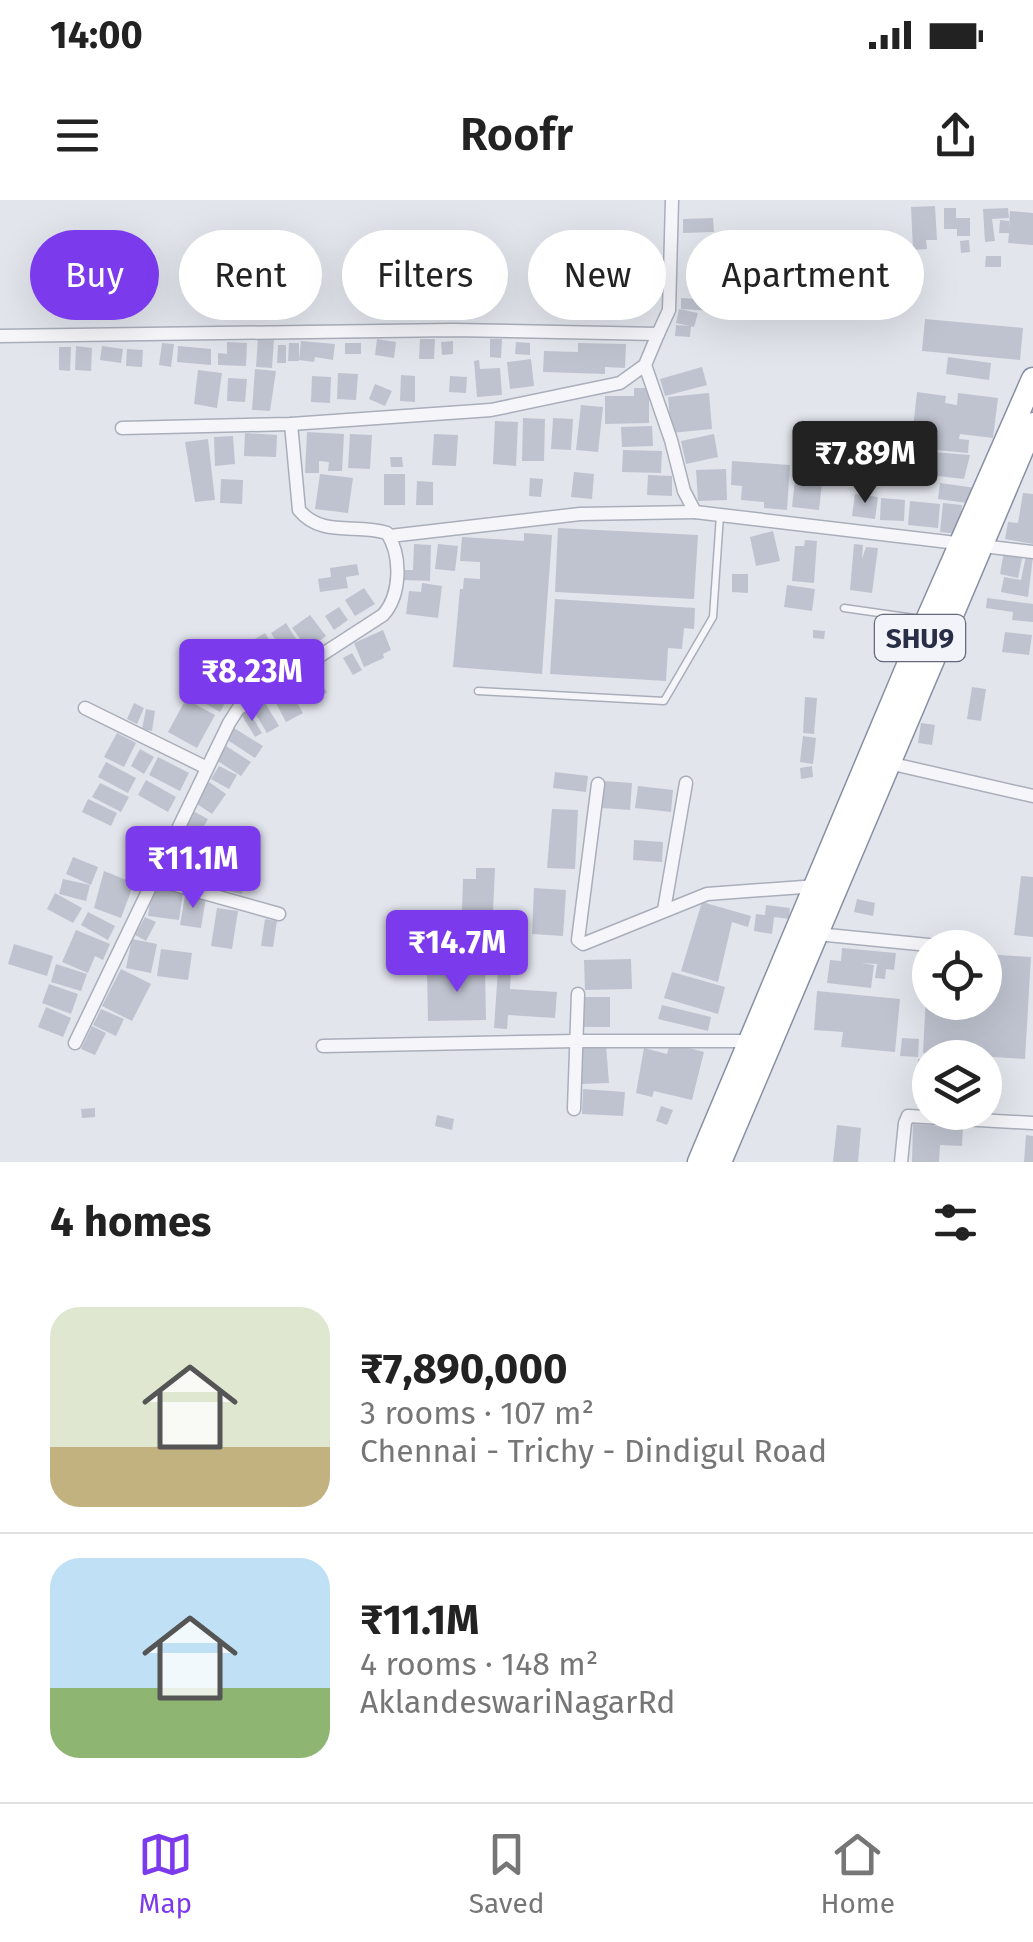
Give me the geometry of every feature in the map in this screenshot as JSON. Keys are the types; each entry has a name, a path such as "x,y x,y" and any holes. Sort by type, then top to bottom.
{"highway":[{"name":"SHU9","path":"881,761 927,620 970,544 1033,379"},
{"path":"699,1162 759,1041 970,544 1032,429"},
{"path":"720,1162 759,1041"}],"street":[{"path":"672,200 669,310 651,334 647,360 684,490 695,512"},
{"path":"0,336 453,330 651,334"},
{"path":"122,428 291,424 491,410 620,384 647,360"},
{"path":"291,424 299,510 305,517 345,531 378,530 390,536 580,514 695,512 1033,552"},
{"path":"76,1043 238,709 388,611 397,592 390,536"},
{"path":"85,708 208,768"},
{"path":"881,761 1033,796"},
{"path":"664,910 686,783"},
{"path":"598,784 579,942 585,944 719,891 815,909 912,935"},
{"path":"154,880 279,914"},
{"path":"574,1109 578,994"},
{"path":"322,1046 577,1040 759,1041"},
{"path":"900,1162 908,1116 1033,1123"}],"lane":[{"path":"478,691 664,701 714,617 720,514"},
{"path":"844,608 927,620"}],"building":[{"path":"935,206 937,240 926,240 927,249 924,230 912,230 911,207"},
{"path":"944,208 956,208 956,218 970,218 970,236 957,236 957,229 944,229"},
{"path":"1008,208 1009,218 992,219 995,241 985,242 983,209"},
{"path":"1010,211 1033,213 1033,245 1008,243 1009,233 999,233 1000,220 1009,221 1009,228"},
{"path":"713,218 714,230 683,233 683,219"},
{"path":"969,240 970,252 961,253 960,241"},
{"path":"986,256 1001,256 1001,267 985,267"},
{"path":"679,309 686,310 686,320 696,320 694,327 676,323"},
{"path":"925,319 1023,328 1020,360 922,351"},
{"path":"676,325 691,326 690,337 675,336"},
{"path":"258,338 274,339 272,368 256,367"},
{"path":"377,339 396,342 394,358 375,355"},
{"path":"420,339 435,339 434,359 419,359"},
{"path":"490,339 502,339 501,358 490,357"},
{"path":"301,341 335,344 333,360 299,360"},
{"path":"453,341 453,354 442,355 441,342"},
{"path":"227,342 247,343 246,366 218,365 218,353 227,354"},
{"path":"516,342 530,343 530,355 515,354"},
{"path":"162,343 174,344 171,367 159,365"},
{"path":"289,343 299,343 299,361 288,361"},
{"path":"345,343 361,343 361,354 345,354"},
{"path":"578,343 626,344 625,368 605,367 605,374 543,372 544,351 578,352"},
{"path":"278,345 286,345 286,363 277,363"},
{"path":"76,346 92,348 91,371 75,370"},
{"path":"102,346 123,349 121,363 100,360"},
{"path":"178,346 211,349 211,365 177,362"},
{"path":"59,347 71,347 70,371 59,370"},
{"path":"127,349 143,350 142,367 126,366"},
{"path":"948,357 991,363 989,380 946,374"},
{"path":"531,359 534,386 510,389 507,362"},
{"path":"479,360 480,369 500,368 502,395 477,397 474,361"},
{"path":"702,367 707,385 665,396 660,379"},
{"path":"255,369 276,371 270,411 252,410"},
{"path":"198,370 222,373 217,408 194,404"},
{"path":"338,373 358,374 356,400 337,399"},
{"path":"401,375 415,376 415,402 400,401"},
{"path":"312,376 331,377 330,403 311,402"},
{"path":"450,376 467,377 466,393 449,392"},
{"path":"228,378 247,379 245,402 227,401"},
{"path":"375,384 392,391 385,406 369,399"},
{"path":"634,388 649,388 649,423 605,424 605,396 634,396"},
{"path":"917,392 946,396 945,403 957,405 958,393 998,398 993,438 960,434 959,439 969,440 968,453 936,450 938,432 913,429"},
{"path":"709,393 712,429 671,433 668,397"},
{"path":"581,405 603,407 598,452 576,450"},
{"path":"523,418 545,419 544,461 522,461"},
{"path":"553,418 573,419 571,450 551,449"},
{"path":"495,421 518,422 516,466 493,464"},
{"path":"652,426 653,446 622,447 621,427"},
{"path":"307,432 344,434 342,471 328,471 329,462 319,461 319,473 305,473"},
{"path":"245,433 277,435 276,457 244,456"},
{"path":"350,434 372,435 370,469 348,468"},
{"path":"434,434 458,435 456,466 432,465"},
{"path":"714,434 718,457 686,464 681,441"},
{"path":"233,436 235,464 215,466 214,437"},
{"path":"208,439 215,500 195,502 185,442"},
{"path":"623,450 662,451 661,473 622,472"},
{"path":"919,451 970,455 964,479 911,473"},
{"path":"390,457 402,457 403,467 391,467"},
{"path":"732,461 790,465 787,510 741,500 742,486 731,485"},
{"path":"797,462 824,465 819,510 792,507"},
{"path":"726,469 727,500 698,501 696,470"},
{"path":"574,472 594,474 592,499 571,497"},
{"path":"320,474 353,478 348,513 315,509"},
{"path":"384,474 405,474 405,505 384,505"},
{"path":"648,475 672,476 672,496 647,495"},
{"path":"530,478 543,479 541,497 529,496"},
{"path":"221,479 243,480 242,504 220,503"},
{"path":"417,481 433,482 433,505 416,505"},
{"path":"940,483 976,488 974,504 938,499"},
{"path":"1023,493 1033,494 1033,544 1005,539 1008,522 1018,523"},
{"path":"855,494 878,497 875,519 852,516"},
{"path":"881,498 905,500 904,521 880,520"},
{"path":"910,501 940,504 938,528 908,525"},
{"path":"943,503 962,505 959,534 940,532"},
{"path":"558,528 698,535 694,599 555,592"},
{"path":"773,531 780,561 756,566 750,537"},
{"path":"524,533 552,535 542,674 453,667 460,589 464,578 480,579 480,562 460,561 462,537 524,541"},
{"path":"805,540 817,541 814,583 792,581 795,546 804,546"},
{"path":"414,544 431,545 430,581 404,580 405,570 413,570"},
{"path":"438,544 458,546 455,571 435,569"},
{"path":"854,544 863,545 862,559 866,547 878,548 872,593 850,590"},
{"path":"1004,551 1023,554 1018,578 1000,574"},
{"path":"1026,555 1033,557 1028,597 1001,592 1004,577 1021,580"},
{"path":"357,564 359,575 346,577 348,588 320,592 318,579 331,577 330,568"},
{"path":"732,574 748,574 748,593 732,592"},
{"path":"422,583 442,586 438,618 406,614 409,591 421,592"},
{"path":"787,585 815,589 812,611 784,607"},
{"path":"364,588 375,604 355,616 345,600"},
{"path":"987,598 1033,604 1033,622 1012,620 1013,612 986,608"},
{"path":"555,599 695,608 694,629 684,628 682,649 668,648 666,681 550,674"},
{"path":"339,607 348,620 334,630 325,616"},
{"path":"310,615 326,636 308,649 292,628"},
{"path":"286,623 303,650 288,659 271,633"},
{"path":"383,630 391,650 383,654 384,658 364,667 354,643"},
{"path":"813,630 825,631 824,639 813,638"},
{"path":"1005,632 1032,635 1029,655 1002,652"},
{"path":"265,633 283,662 268,671 250,642"},
{"path":"352,653 362,670 353,675 343,658"},
{"path":"250,654 263,675 249,684 236,662"},
{"path":"228,662 243,686 230,694 216,670"},
{"path":"308,669 327,692 313,703 294,680"},
{"path":"203,678 230,694 220,712 192,696"},
{"path":"287,685 303,713 286,722 271,694"},
{"path":"972,687 986,689 981,721 967,719"},
{"path":"805,697 817,698 814,734 803,733"},
{"path":"186,699 215,715 197,748 168,732"},
{"path":"264,701 279,726 267,733 252,708"},
{"path":"134,703 144,708 137,724 127,719"},
{"path":"146,709 155,711 152,731 142,729"},
{"path":"248,710 262,733 255,737 241,714"},
{"path":"921,723 935,725 932,745 918,743"},
{"path":"234,728 263,746 255,758 226,739"},
{"path":"117,733 136,743 124,767 104,757"},
{"path":"803,736 816,738 813,764 800,762"},
{"path":"226,746 251,762 241,776 216,760"},
{"path":"140,749 154,757 144,774 131,766"},
{"path":"158,757 189,773 180,791 149,775"},
{"path":"106,762 136,778 128,793 98,777"},
{"path":"219,766 237,775 229,789 211,779"},
{"path":"812,766 813,777 801,779 800,768"},
{"path":"555,772 588,776 586,792 553,788"},
{"path":"146,780 176,797 168,812 138,795"},
{"path":"604,781 632,783 630,810 602,808"},
{"path":"209,782 226,794 212,814 194,802"},
{"path":"100,783 129,797 121,812 92,797"},
{"path":"638,786 673,790 671,812 635,808"},
{"path":"88,799 117,813 111,826 82,812"},
{"path":"552,809 578,810 575,869 547,868"},
{"path":"193,811 208,819 190,850 175,842"},
{"path":"634,840 663,842 662,862 633,860"},
{"path":"73,857 98,867 91,885 66,874"},
{"path":"225,857 248,861 242,894 219,889"},
{"path":"476,868 495,868 493,912 462,911 463,879 476,879"},
{"path":"104,871 134,883 121,918 94,908"},
{"path":"1021,876 1033,877 1033,937 1014,935"},
{"path":"63,879 90,885 86,901 59,894"},
{"path":"152,888 183,892 179,920 148,916"},
{"path":"534,888 566,890 563,936 532,934"},
{"path":"55,893 82,908 73,923 47,909"},
{"path":"185,895 206,897 201,928 180,925"},
{"path":"857,899 875,903 873,916 854,912"},
{"path":"702,902 751,916 748,927 732,922 718,982 681,971"},
{"path":"766,905 790,908 789,919 774,917 772,934 754,931 756,914 765,915"},
{"path":"217,908 238,911 232,949 211,946"},
{"path":"88,912 115,926 108,940 81,925"},
{"path":"145,917 156,922 146,941 135,935"},
{"path":"265,919 277,921 273,947 261,946"},
{"path":"76,930 110,944 103,960 95,956 88,973 62,962"},
{"path":"132,939 157,944 151,973 126,968"},
{"path":"14,944 53,956 47,976 8,964"},
{"path":"842,948 896,953 894,970 886,969 885,979 875,978 877,964 861,963 874,965 871,988 827,983 830,960 841,961"},
{"path":"161,949 192,953 188,980 157,976"},
{"path":"1002,955 1031,957 1025,1059 1002,1058 1002,1040 924,1040 925,1020 1002,1020"},
{"path":"631,959 632,989 585,990 584,960"},
{"path":"56,964 87,974 81,991 51,982"},
{"path":"485,968 486,1020 428,1021 427,970"},
{"path":"121,969 151,984 132,1021 102,1006"},
{"path":"498,969 511,970 510,989 557,992 555,1018 508,1015 507,1029 494,1028"},
{"path":"672,972 725,987 718,1014 664,998"},
{"path":"49,984 78,994 71,1014 42,1003"},
{"path":"817,991 900,999 895,1052 841,1047 843,1032 814,1030"},
{"path":"583,997 610,997 610,1027 583,1027"},
{"path":"662,1005 711,1017 708,1031 658,1019"},
{"path":"46,1007 71,1018 63,1037 38,1027"},
{"path":"101,1009 124,1019 116,1036 93,1025"},
{"path":"92,1026 106,1033 95,1055 81,1049"},
{"path":"902,1038 919,1039 912,1040 912,1057 900,1056"},
{"path":"670,1043 704,1052 692,1100 654,1091 652,1097 636,1093 644,1048 667,1054"},
{"path":"606,1045 609,1083 581,1084 578,1047"},
{"path":"583,1089 625,1092 623,1116 582,1114"},
{"path":"661,1106 673,1110 667,1125 656,1121"},
{"path":"95,1108 95,1117 82,1118 81,1109"},
{"path":"437,1115 454,1119 452,1130 435,1126"},
{"path":"837,1125 861,1128 858,1162 833,1162"},
{"path":"913,1130 963,1130 962,1146 940,1145 939,1162 912,1162"},
{"path":"1026,1135 1033,1136 1033,1162 1024,1162"}]}
